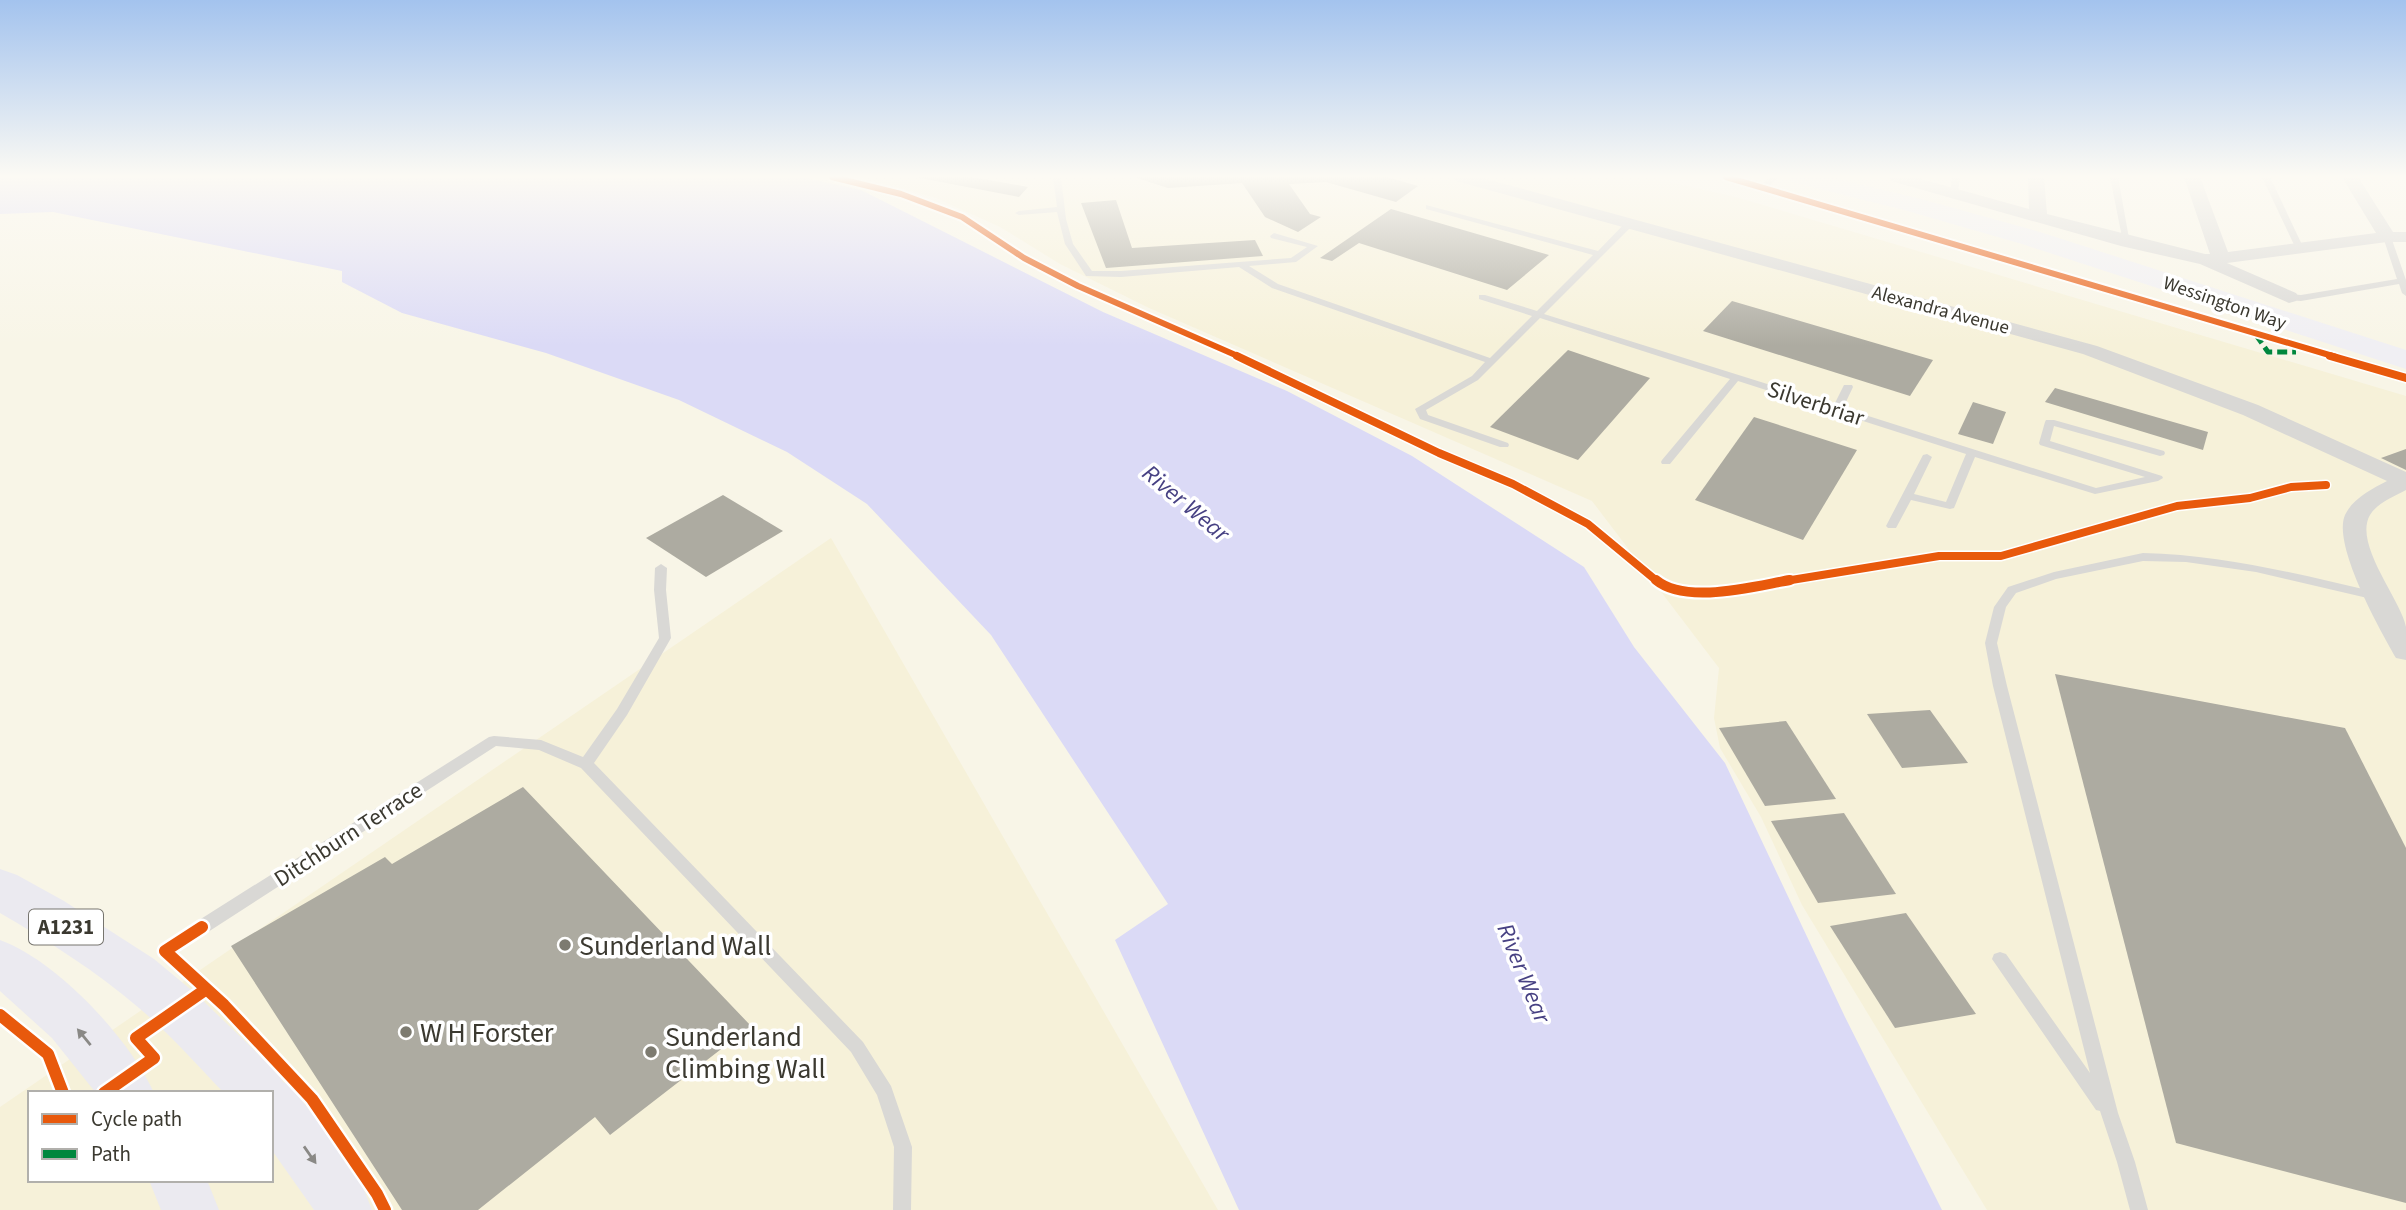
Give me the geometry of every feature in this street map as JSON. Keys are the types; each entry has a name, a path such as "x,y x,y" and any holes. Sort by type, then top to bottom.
{"highway":[{"name":"A1231","path":"0,889 67,927 128,970 177,1010 259,1091"},
{"name":"A1231","path":"0,962 45,996 71,1021 123,1087"},
{"path":"273,1106 336,1192 343,1210"},
{"path":"179,1182 191,1210"}],"main road":[{"name":"Wessington Way","path":"2013,233 2406,360"},
{"name":"Wessington Way","path":"2052,233 2406,347"}],"street":[{"name":"Alexandra Avenue","path":"1668,233 2090,350 2221,397 2405,481"},
{"path":"2098,233 2213,260 2289,297"},
{"path":"2206,233 2213,260"},
{"path":"2385,233 2387,237"},
{"path":"2213,260 2387,237 2406,237"},
{"path":"2405,481 2368,502 2356,517 2354,539 2406,651"}],"lane":[{"path":"1067,233 1069,244 1089,274 1121,274 1293,260 1314,246 1274,236"},
{"path":"1527,233 1600,254"},
{"path":"1504,445 1424,417 1420,409 1475,378 1620,233"},
{"path":"2125,233 2127,242"},
{"path":"2293,233 2300,249"},
{"path":"2387,237 2406,293"},
{"path":"1240,264 1275,286 1490,361"},
{"path":"2289,297 2301,298 2402,281"},
{"name":"Silverbriar","path":"1482,297 2095,491 2158,478 2044,443 2050,422 2160,453"},
{"path":"1666,462 1736,378"},
{"path":"1837,410 1848,387"},
{"path":"1908,496 1950,506 1972,452"},
{"path":"1892,526 1927,457"},
{"path":"2139,1210 2109,1113 2000,686 1991,643 2000,607 2012,590 2054,576 2143,557 2186,558 2256,568 2379,597"},
{"path":"661,568 660,590 665,638 622,712 586,764 857,1047 885,1093 903,1147 902,1210"},
{"name":"Ditchburn Terrace","path":"202,927 494,741 541,745 586,764"},
{"path":"2000,959 2109,1113"}],"shaded area":[{"path":"1010,233 1859,233 2406,396 2406,1210 1987,1210 1802,905 1761,817 1720,748 1714,718 1719,668 1592,501 1149,308 1060,264"},
{"path":"831,538 1218,1210 0,1210 0,1107"}],"water":[{"name":"River Wear","path":"158,233 947,233 1103,312 1287,391 1412,456 1584,567 1634,647 1725,763 1845,1017 1942,1210 1239,1210 1115,940 1168,904 991,635 867,504 787,452 679,400 546,353 402,313 342,282 342,271"}],"building":[{"path":"1093,233 1127,233 1132,248 1255,240 1263,256 1106,268"},
{"path":"1356,233 1475,233 1549,255 1507,290 1359,243 1332,261 1320,258"},
{"path":"1732,301 1933,360 1910,396 1703,331"},
{"path":"1568,350 1650,378 1578,460 1490,427"},
{"path":"2055,388 2208,432 2203,450 2045,402"},
{"path":"1973,402 2006,412 1993,444 1958,434"},
{"path":"1754,417 1857,450 1803,540 1695,500"},
{"path":"2406,449 2406,470 2381,458"},
{"path":"723,495 783,531 706,577 646,538"},
{"path":"2055,674 2345,728 2406,848 2406,1203 2176,1143"},
{"path":"1930,710 1968,763 1902,768 1867,714"},
{"path":"1786,721 1836,799 1765,806 1719,728"},
{"path":"523,787 751,1026 610,1135 595,1117 478,1210 402,1210 231,946 385,857 392,864"},
{"path":"1844,813 1896,894 1818,903 1771,821"},
{"path":"1906,913 1976,1014 1895,1028 1830,926"}],"marked path":[{"path":"2256,335 2268,352 2296,352"}],"cycle path":[{"path":"987,233 1024,258 1078,286 1225,350 1439,453 1513,484 1588,524 1662,585 1704,594 1939,556 2001,556 2177,506 2250,498 2291,487 2326,485"},
{"path":"1917,233 2406,378"},
{"path":"202,927 165,951 224,1005 312,1099 377,1194 385,1210"},
{"path":"107,1091 154,1058 136,1038 205,990"},
{"path":"0,1015 48,1054 62,1091"}],"place":[{"name":"Sunderland Wall","path":"565,945"},
{"name":"W H Forster","path":"406,1032"},
{"name":"Sunderland Climbing Wall","path":"651,1052"}]}
